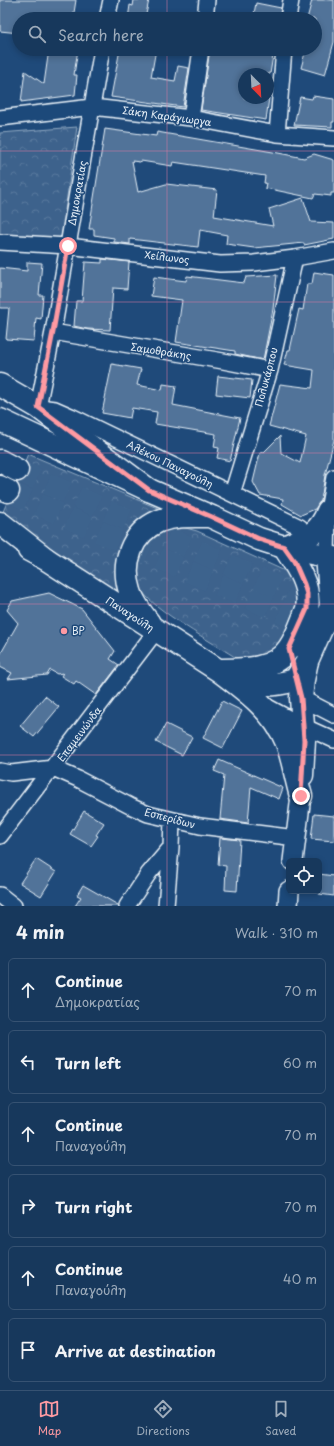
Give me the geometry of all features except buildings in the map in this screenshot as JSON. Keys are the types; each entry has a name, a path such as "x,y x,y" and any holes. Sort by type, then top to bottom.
{"main road":[{"path":"0,385 38,407 149,490"},
{"path":"0,420 149,490 259,539 284,547 330,557 333,603 307,661 298,689"},
{"path":"284,547 298,542 316,531 324,522 328,511"},
{"path":"156,631 144,616 130,592 126,567 132,546 143,532 158,522 182,516 212,517"},
{"path":"0,523 46,559"},
{"name":"Παναγούλη","path":"0,533 24,548 46,559 218,670 240,686 272,718 286,742 301,796"},
{"path":"218,670 259,668 271,663 289,649 307,609 308,602 307,594 299,572 284,547"},
{"path":"289,649 298,689 303,726 304,740 301,796"},
{"path":"218,670 248,682 263,685 278,684 298,689"}],"street":[{"path":"108,12 110,0"},
{"path":"206,12 207,0"},
{"path":"289,12 291,0"},
{"name":"Δημοκρατίας","path":"38,407 53,332 101,56"},
{"path":"191,118 200,56"},
{"path":"277,134 283,56"},
{"name":"Σάκη Καράγιωργα","path":"0,118 92,107 191,118 277,134 334,138"},
{"name":"Χείλωνος","path":"0,242 68,246 220,264 254,263 334,251"},
{"name":"Πολυκάρπου","path":"232,494 270,370 295,258"},
{"name":"Σαμοθράκης","path":"53,332 270,370"},
{"name":"Αλέκου Παναγούλη","path":"38,407 55,409 71,416 300,527"},
{"path":"330,557 328,511 334,477"},
{"name":"Επαμεινώνδα","path":"0,836 156,631"},
{"path":"298,689 334,715"},
{"name":"Παναγούλη","path":"256,701 303,726 334,740"},
{"path":"0,771 11,773 53,768"},
{"name":"Εσπερίδων","path":"53,768 130,806 148,814 172,821 296,838"},
{"path":"293,858 301,796"},
{"path":"166,906 172,821"},
{"path":"127,906 149,873 171,847"},
{"path":"0,894 14,906"},
{"path":"288,906 289,894"}],"green space":[{"path":"77,127 61,238 0,236 0,133"},
{"path":"28,454 162,510 118,554 115,573 118,593 59,555 2,514"},
{"path":"182,527 197,531 285,571 296,588 297,607 278,649 250,663 238,659 170,616 147,597 139,585 138,565 142,551 154,537 164,531"}],"tunnel":[{"path":"17,470 334,612"},
{"path":"8,491 334,636"}],"place":[{"name":"BP","path":"64,631"}],"route":[{"path":"68,246 38,407 149,490 259,539 284,547 294,561 304,584 308,602 307,609 289,649 295,680 301,698 304,740 301,796"}]}
